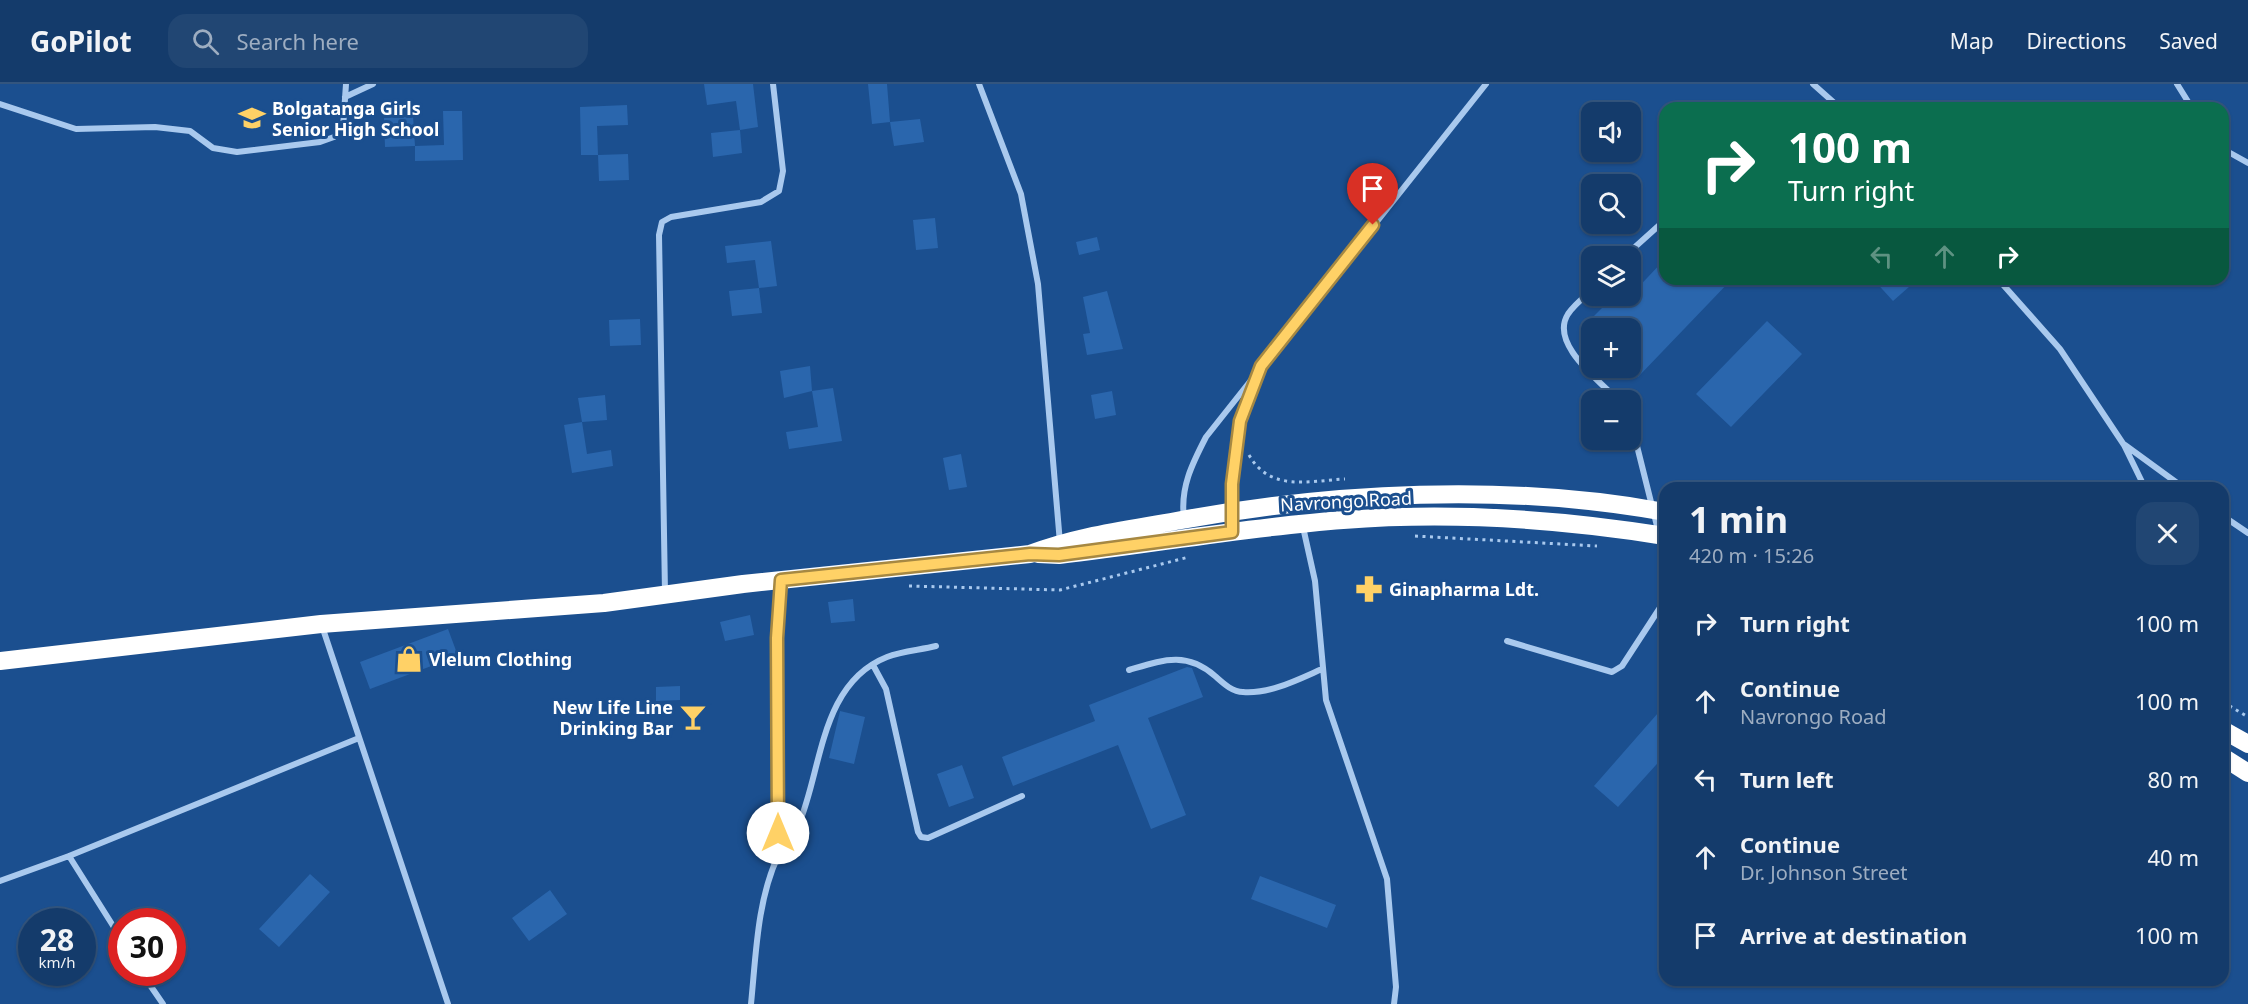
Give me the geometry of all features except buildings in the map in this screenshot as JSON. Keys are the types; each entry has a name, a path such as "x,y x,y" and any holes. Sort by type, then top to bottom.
{"highway":[{"name":"Navrongo Road","path":"0,661 321,624 501,612 1030,554 1184,519 1302,501 1437,494 1562,499 1659,511"},
{"name":"Navrongo Road","path":"1060,549 1186,538 1346,519 1492,519 1575,525 1659,536"},
{"path":"2229,733 2248,744"},
{"path":"2229,761 2248,773"}],"street":[{"path":"0,104 76,129 155,127 190,131 213,148 237,152 320,142 334,137 343,128 346,84"},
{"path":"345,97 373,84"},
{"path":"665,595 659,235 662,222 671,217 761,202 779,191 783,171 773,84"},
{"path":"979,84 1022,195 1038,284 1060,549"},
{"path":"1186,538 1183,507 1187,476 1206,437 1486,84"},
{"path":"1813,84 1834,102"},
{"path":"1823,84 1825,93"},
{"path":"2177,84 2188,102"},
{"path":"2229,152 2248,163"},
{"path":"1636,246 1659,225"},
{"path":"2003,285 2060,349 2124,445 2142,482"},
{"path":"1581,301 1568,314 1564,334 1574,355 1608,390"},
{"path":"1232,532 1230,511 1237,438 1240,421 1261,366"},
{"path":"2124,445 2176,482"},
{"path":"1640,450 1659,511"},
{"path":"2229,520 2248,534"},
{"path":"1303,523 1315,581 1326,700 1386,879 1395,976 1394,1004"},
{"path":"778,855 777,638 781,580"},
{"path":"1507,641 1612,672 1622,666 1659,609"},
{"path":"321,624 448,1004"},
{"path":"751,1004 764,894 778,855 800,822 823,733 849,686 873,665 887,657 936,646"},
{"path":"1129,670 1171,657 1203,665 1228,688 1241,692 1270,690 1322,669"},
{"path":"873,665 886,689 921,837 927,838 1022,796"},
{"path":"0,881 69,856 359,738"},
{"path":"69,856 108,918"},
{"path":"151,986 163,1004"}],"path":[{"path":"1246,451 1257,469 1280,482 1351,479"},
{"path":"1413,536 1602,547"},
{"path":"903,586 1060,590 1197,555"},
{"path":"2229,706 2248,717"}],"place":[{"name":"Bolgatanga Girls Senior High School","path":"252,118"},
{"name":"Ginapharma Ldt.","path":"1369,589"},
{"name":"Vlelum Clothing","path":"409,659"},
{"name":"New Life Line Drinking Bar","path":"693,717"}],"route":[{"path":"778,833 777,638 781,580 1030,554 1059,555 1232,532 1230,511 1237,438 1240,421 1261,366 1373,225"}]}
